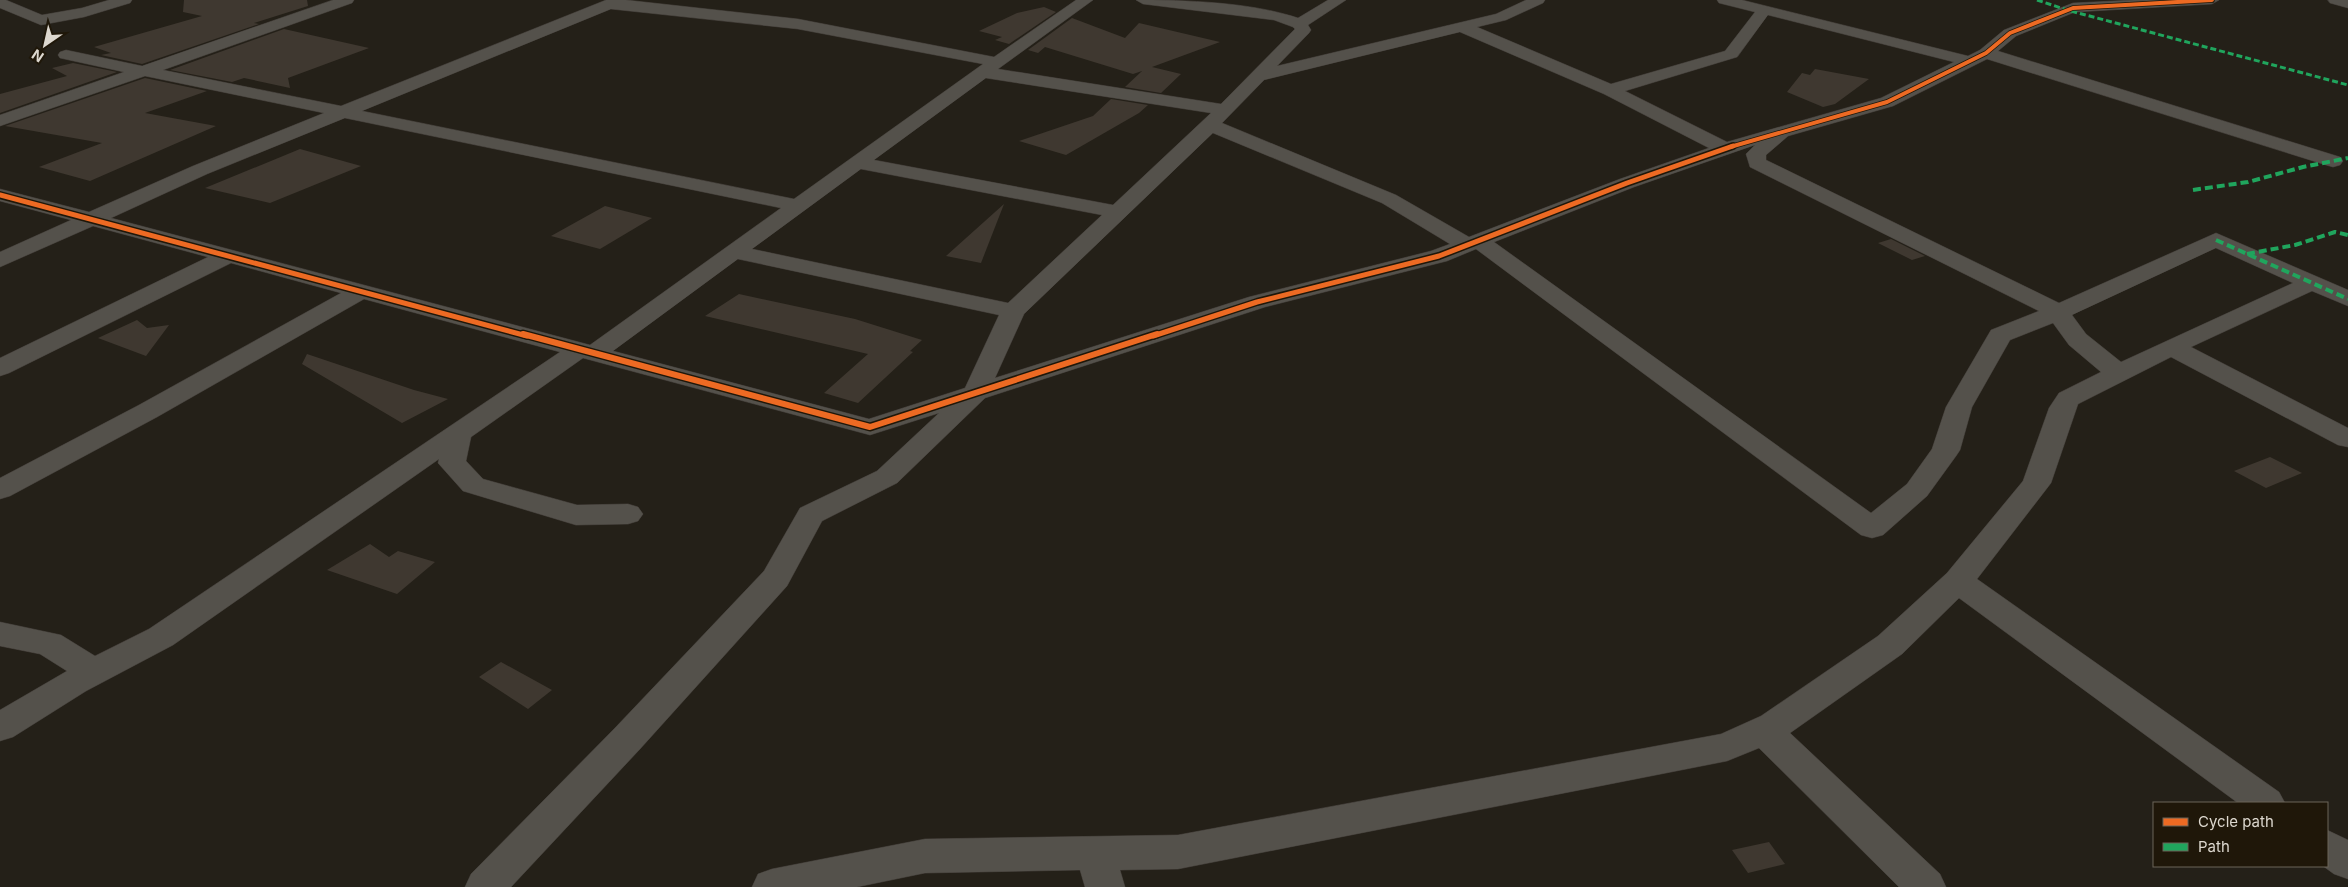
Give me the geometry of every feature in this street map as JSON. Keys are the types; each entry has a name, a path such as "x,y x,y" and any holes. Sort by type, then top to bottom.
{"street":[{"path":"0,3 41,20 84,12 125,0"},
{"path":"0,121 347,0"},
{"path":"0,727 94,671 161,637 458,433 586,352 736,252 990,67 1086,0"},
{"path":"485,887 776,578 810,515 887,477 975,394 1012,311 1210,125 1303,30 1299,24 1276,16 1143,0"},
{"path":"1299,24 1339,0"},
{"path":"1258,76 1501,17 1538,0"},
{"path":"1724,0 1978,57 2333,162"},
{"path":"0,195 870,427 1257,302 1439,256 1628,183 1726,149 1887,102 1978,57 2010,32 2073,8 2212,0"},
{"path":"2335,0 2348,4"},
{"path":"571,1 610,3 798,24 990,67 1225,110"},
{"path":"0,260 88,219 610,3"},
{"path":"1610,90 1731,54 1764,10"},
{"path":"1463,27 1610,90 1726,149"},
{"path":"66,55 799,206"},
{"path":"1210,125 1389,199 1472,243 1872,528 1917,490 1946,450 1959,407 2000,335 2058,312 2216,240 2348,299"},
{"path":"1781,132 1756,154 1757,163 2058,312 2067,329 2081,345 2119,373"},
{"path":"858,163 1118,212"},
{"path":"736,252 1012,311"},
{"path":"0,368 228,256"},
{"path":"772,887 925,856 1100,870 1178,852 1727,747 1774,726 1890,645 1958,581 2037,483 2062,408 2068,399 2171,347 2312,283"},
{"path":"0,490 148,411 361,291"},
{"path":"2171,347 2348,439"},
{"path":"458,433 452,463 473,485 576,515 628,514"},
{"path":"1958,581 2265,802"},
{"path":"0,634 49,644 94,671"},
{"path":"1764,731 1926,887"},
{"path":"2328,848 2348,862"}],"building":[{"path":"184,0 307,0 308,6 254,23 259,24 142,64 101,55 111,53 94,47 202,16 183,12"},
{"path":"1044,7 1056,12 1009,44 995,40 1002,37 979,31 1017,13"},
{"path":"1072,18 1125,38 1139,23 1220,42 1152,67 1181,74 1161,93 1125,87 1142,71 1133,74 1045,47 1038,53 1028,50"},
{"path":"284,29 369,48 288,78 290,88 244,78 232,82 170,70"},
{"path":"73,63 117,72 0,113 0,94 67,76 52,68"},
{"path":"1815,69 1869,79 1835,104 1823,107 1787,92 1802,73 1810,75"},
{"path":"145,78 207,91 145,113 216,126 90,181 39,167 102,143 5,126"},
{"path":"1111,99 1148,105 1139,113 1066,155 1019,141 1093,116"},
{"path":"300,149 361,166 270,203 205,188"},
{"path":"1004,204 981,263 946,256"},
{"path":"605,206 652,218 600,249 551,236"},
{"path":"1891,239 1925,256 1912,260 1878,243"},
{"path":"739,294 855,319 922,340 910,351 913,352 858,403 824,393 868,354 705,316"},
{"path":"137,320 147,328 169,325 146,356 98,338"},
{"path":"307,354 414,390 448,399 402,423 302,364"},
{"path":"2270,457 2302,473 2266,488 2234,471"},
{"path":"370,544 389,557 398,551 435,562 397,594 327,570"},
{"path":"501,662 552,690 528,709 479,677"},
{"path":"1769,842 1785,864 1748,873 1732,850"}],"marked path":[{"path":"2037,0 2067,10 2348,85"},
{"path":"2193,190 2248,182 2303,167 2348,158"},
{"path":"2247,254 2295,245 2335,232 2348,235"},
{"path":"2216,240 2348,299"}],"cycle path":[{"path":"0,195 870,427 1257,302 1439,256 1627,183 1748,141 1887,102 1986,53 2010,33 2073,8 2212,0"}]}
